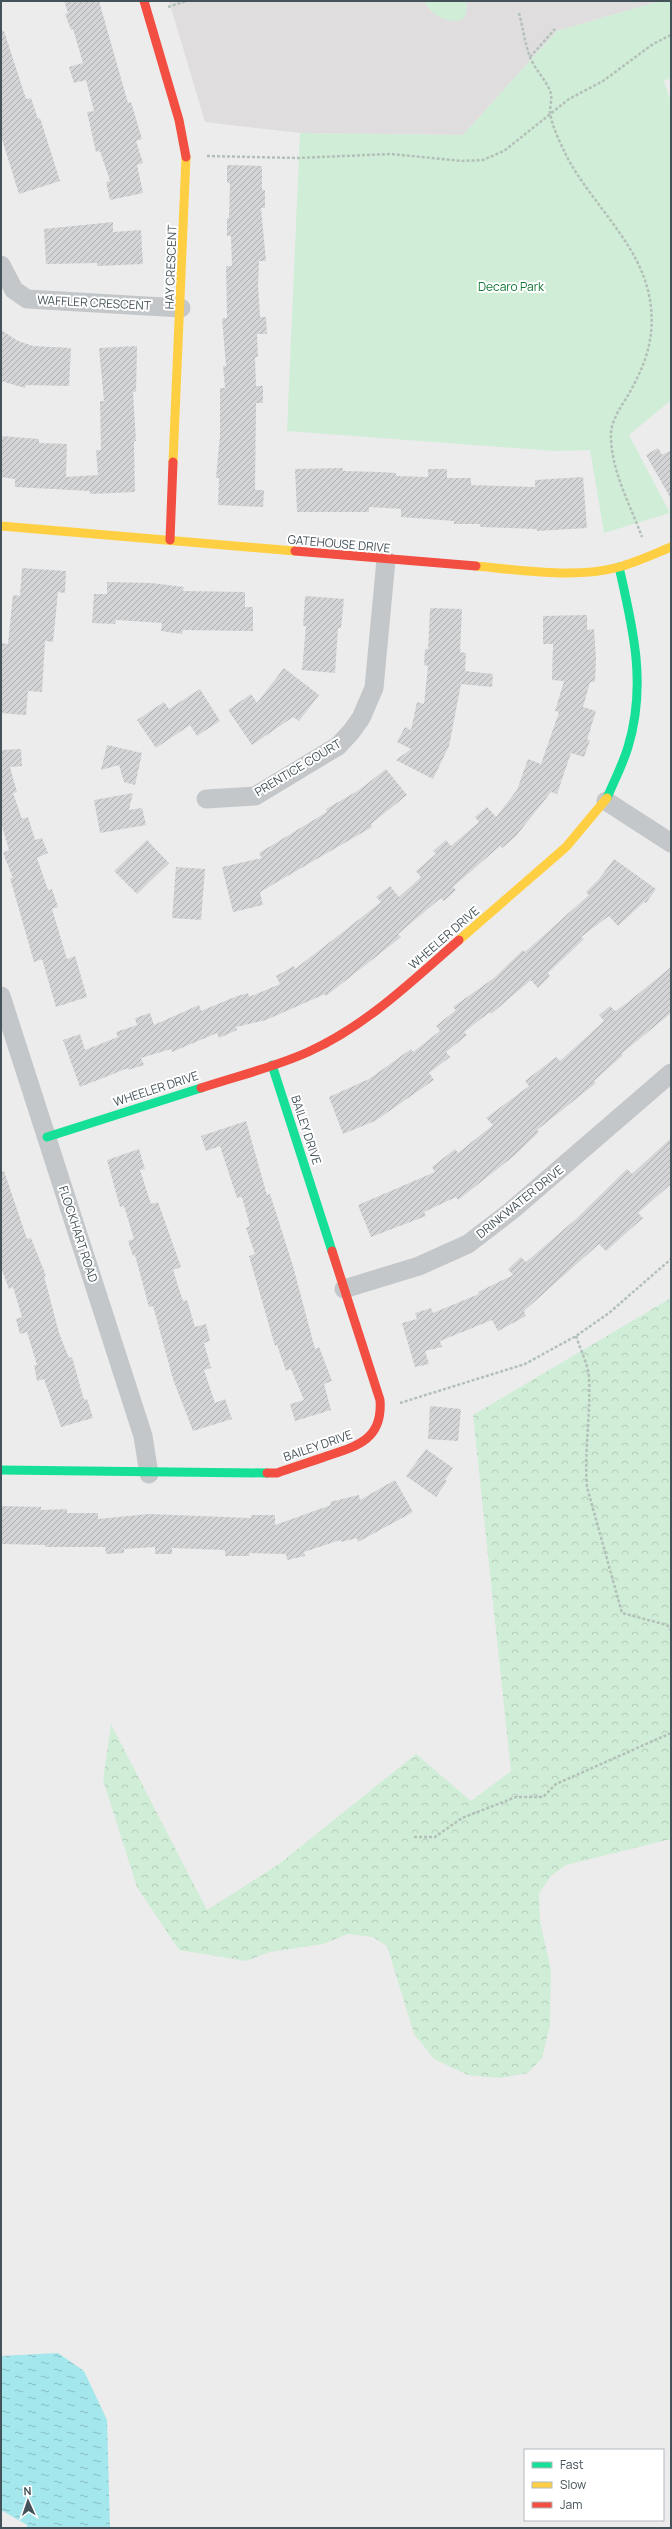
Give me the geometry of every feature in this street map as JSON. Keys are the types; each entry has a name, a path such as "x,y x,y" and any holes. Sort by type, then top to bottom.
{"street":[{"name":"HAY CRESCENT","path":"144,1 185,146 187,180 170,540"},
{"name":"WAFFLER CRESCENT","path":"1,265 14,290 27,299 181,308"},
{"name":"GATEHOUSE DRIVE","path":"1,526 386,560 545,572 593,571 619,567 671,547"},
{"name":"PRENTICE COURT","path":"206,799 255,796 338,746 351,732 369,702 375,681 386,560"},
{"name":"WHEELER DRIVE","path":"47,1137 272,1065 323,1046 364,1021 388,1002 566,847 606,801 628,748 635,720 639,690 636,643 619,567"},
{"path":"606,801 671,843"},
{"name":"FLOCKHART ROAD","path":"1,996 143,1436 149,1474"},
{"name":"BAILEY DRIVE","path":"1,1470 149,1474 278,1472 360,1445 371,1435 378,1424 381,1412 380,1400 272,1065"},
{"name":"DRINKWATER DRIVE","path":"344,1289 419,1266 468,1244 511,1211 671,1073"}],"path":[{"path":"168,7 186,1"},
{"path":"519,13 530,57 551,94 550,113 566,155 584,187 641,268 650,299 652,329 646,362 616,415 611,432 612,452 622,486 649,556"},
{"path":"530,57 555,29"},
{"path":"207,156 298,158 391,154 461,161 483,160 504,151 569,99 603,81 653,44 671,36"},
{"path":"400,1403 525,1364 576,1336 609,1313 671,1259"},
{"path":"576,1336 589,1375 589,1426 585,1467 587,1487 622,1613 667,1624 671,1630"},
{"path":"414,1837 435,1837 462,1818 516,1797 543,1797 556,1784 671,1733"}],"shaded area":[{"path":"169,1 660,1 557,31 463,135 300,133 205,122"}],"green space":[{"path":"425,1 467,1 466,14 462,20 451,21 435,14 427,6"},
{"name":"Decaro Park","path":"660,1 671,1 671,78 664,81 671,102 671,400 629,435 670,513 604,533 590,450 555,451 287,431 300,133 463,135 557,31"},
{"path":"671,1298 671,1839 566,1865 551,1876 539,1893 540,1921 551,1970 550,2025 542,2058 528,2073 500,2078 468,2075 434,2059 414,2034 387,1946 373,1937 348,1934 323,1944 270,1952 246,1961 179,1950 137,1887 103,1780 111,1724 207,1910 279,1864 416,1754 471,1801 511,1771 473,1415"}],"water":[{"path":"58,2353 84,2371 107,2420 110,2528 27,2528 27,2525 1,2510 1,2356"}],"building":[{"path":"64,1 99,1 128,103 131,102 142,139 136,141 143,163 137,165 143,193 110,200 106,182 110,181 100,151 96,152 87,112 94,111 86,80 74,83 69,67 83,63 73,29 71,30 65,14 68,13"},
{"path":"1,31 4,31 26,99 31,98 38,119 40,118 60,181 19,194 1,136"},
{"path":"227,165 262,166 262,190 265,190 265,208 261,208 266,261 259,261 258,285 260,317 266,317 267,334 257,334 258,357 255,357 256,386 263,386 263,403 256,403 255,490 264,490 263,507 218,505 219,478 216,478 220,435 220,388 225,388 223,366 226,366 222,318 227,318 226,266 232,266 231,236 227,236 230,183 227,183"},
{"path":"113,222 113,232 141,230 143,264 97,266 97,263 46,264 44,229"},
{"path":"1,330 18,341 33,346 71,348 69,386 26,385 25,388 1,381"},
{"path":"137,346 136,392 133,392 136,441 134,441 135,492 90,494 90,491 15,487 15,479 1,477 1,436 39,439 39,443 67,444 66,477 98,475 96,450 101,450 100,401 104,401 99,348"},
{"path":"658,448 662,455 671,450 671,499 646,455"},
{"path":"343,468 343,471 396,473 396,476 428,477 428,469 447,469 447,478 471,478 471,485 535,487 535,480 583,477 587,528 537,531 537,529 480,527 480,524 454,524 454,521 401,517 401,509 369,507 369,512 297,512 295,469"},
{"path":"22,568 66,571 65,593 58,592 53,642 45,641 42,692 28,691 26,715 1,713 1,643 8,644 13,595 20,596"},
{"path":"107,582 152,583 184,587 183,591 245,592 245,607 253,607 253,631 183,630 182,634 161,631 162,623 116,620 115,624 92,623 94,594 107,594"},
{"path":"305,596 344,599 341,628 338,628 335,673 302,670 306,626 303,626"},
{"path":"430,608 462,609 460,652 466,653 465,671 493,674 492,687 461,684 449,746 433,779 396,760 411,749 397,742 405,727 411,730 417,702 424,704 428,666 424,665 425,649 428,649"},
{"path":"587,615 587,630 594,629 596,658 595,682 590,682 583,707 596,711 587,740 590,740 584,757 571,753 557,794 551,792 516,836 502,848 500,846 453,887 456,890 444,901 441,898 398,934 401,937 326,996 325,994 266,1020 236,1027 237,1030 219,1038 217,1033 172,1052 171,1049 141,1058 144,1065 128,1070 128,1068 80,1087 63,1040 80,1034 85,1050 118,1037 116,1032 137,1025 135,1018 150,1013 154,1025 199,1005 201,1011 237,996 248,993 249,997 280,984 276,976 294,966 295,969 381,902 376,897 390,886 399,897 421,877 416,871 436,854 433,851 446,840 451,846 479,822 475,817 487,807 496,817 517,790 528,759 541,764 559,712 555,711 564,681 552,680 553,644 543,644 543,616"},
{"path":"284,668 319,695 299,721 293,717 252,745 228,710 251,694 257,703"},
{"path":"200,689 220,721 197,736 190,725 156,748 137,720 164,702 169,709"},
{"path":"107,745 142,753 135,785 124,782 119,765 101,770"},
{"path":"21,749 22,766 10,767 17,792 13,793 22,819 28,817 35,840 42,838 48,853 37,858 48,890 52,889 58,907 52,909 67,959 75,956 87,997 56,1007 42,959 34,962 10,878 13,878 3,853 9,850 1,823 1,750"},
{"path":"386,769 407,795 371,824 372,827 260,892 263,905 233,912 222,867 262,858 259,853 327,812 326,809 359,790"},
{"path":"133,793 129,810 142,808 146,825 100,833 94,800"},
{"path":"147,840 169,863 137,894 114,871"},
{"path":"614,859 656,889 646,903 644,902 618,926 609,916 581,937 584,939 548,973 550,976 538,988 531,980 491,1014 490,1012 464,1032 467,1035 446,1052 450,1057 429,1073 434,1080 375,1121 343,1134 329,1097 369,1079 411,1049 413,1052 440,1031 436,1026 456,1010 453,1007 494,978 523,950 525,952 589,895 586,892 599,879"},
{"path":"176,867 205,869 201,920 172,918"},
{"path":"671,967 671,1013 621,1054 623,1055 594,1081 596,1083 537,1130 539,1132 515,1155 458,1200 456,1197 424,1212 426,1216 371,1237 358,1205 435,1172 432,1167 455,1149 458,1153 493,1125 486,1118 529,1086 525,1081 556,1057 560,1061 604,1021 599,1015 610,1006 615,1011 627,1003"},
{"path":"246,1121 267,1195 270,1194 293,1266 315,1349 319,1347 332,1381 324,1384 331,1410 295,1421 290,1404 304,1400 291,1369 286,1371 277,1345 275,1346 249,1256 255,1254 246,1228 250,1226 242,1197 237,1198 220,1146 206,1151 201,1136"},
{"path":"671,1138 671,1184 638,1213 643,1218 606,1251 599,1244 524,1311 526,1316 498,1331 492,1320 440,1341 442,1347 425,1351 429,1364 415,1367 402,1323 417,1319 415,1313 431,1308 433,1313 479,1294 478,1292 513,1275 508,1269 521,1257 526,1262 576,1219 627,1169 632,1174"},
{"path":"139,1149 145,1169 140,1170 151,1204 158,1202 181,1267 173,1270 183,1301 187,1300 195,1327 206,1324 210,1341 204,1343 211,1368 204,1370 215,1403 225,1399 232,1419 193,1431 173,1379 153,1306 149,1307 135,1255 133,1256 128,1241 134,1239 124,1206 120,1207 107,1160"},
{"path":"4,1171 27,1239 31,1238 46,1276 44,1276 59,1333 69,1358 72,1357 84,1400 87,1399 93,1418 61,1427 44,1379 37,1381 34,1365 37,1365 27,1332 20,1334 16,1319 22,1317 13,1287 9,1289 1,1267 1,1172"},
{"path":"430,1406 461,1409 458,1441 428,1439"},
{"path":"426,1449 453,1468 445,1480 447,1481 436,1497 406,1476"},
{"path":"395,1480 413,1512 358,1542 357,1538 341,1542 340,1540 304,1552 305,1556 287,1560 286,1554 249,1553 249,1556 225,1556 225,1550 172,1548 172,1554 155,1554 155,1547 124,1549 124,1553 106,1554 105,1547 45,1547 45,1545 1,1544 1,1506 41,1507 41,1510 67,1509 67,1513 98,1513 98,1519 149,1514 251,1518 251,1515 275,1515 275,1525 331,1505 330,1502 359,1495 360,1500"}],"traffic: fast":[{"path":"607,798 628,747 634,724 637,701 636,657 633,634 619,567"},
{"path":"272,1065 332,1251"},
{"path":"47,1137 201,1088"},
{"path":"1,1470 267,1473"}],"traffic: slow":[{"path":"173,462 186,157"},
{"path":"1,526 295,551"},
{"path":"476,566 566,573 602,571 619,567 671,547"},
{"path":"459,940 566,847 607,798"}],"traffic: jam":[{"path":"144,1 179,120 186,157"},
{"path":"170,540 173,462"},
{"path":"295,551 476,566"},
{"path":"201,1088 282,1062 308,1052 329,1041 369,1016 388,1002 459,940"},
{"path":"267,1473 277,1473 349,1449 366,1439 373,1432 377,1424 380,1413 380,1400 332,1251"}]}
